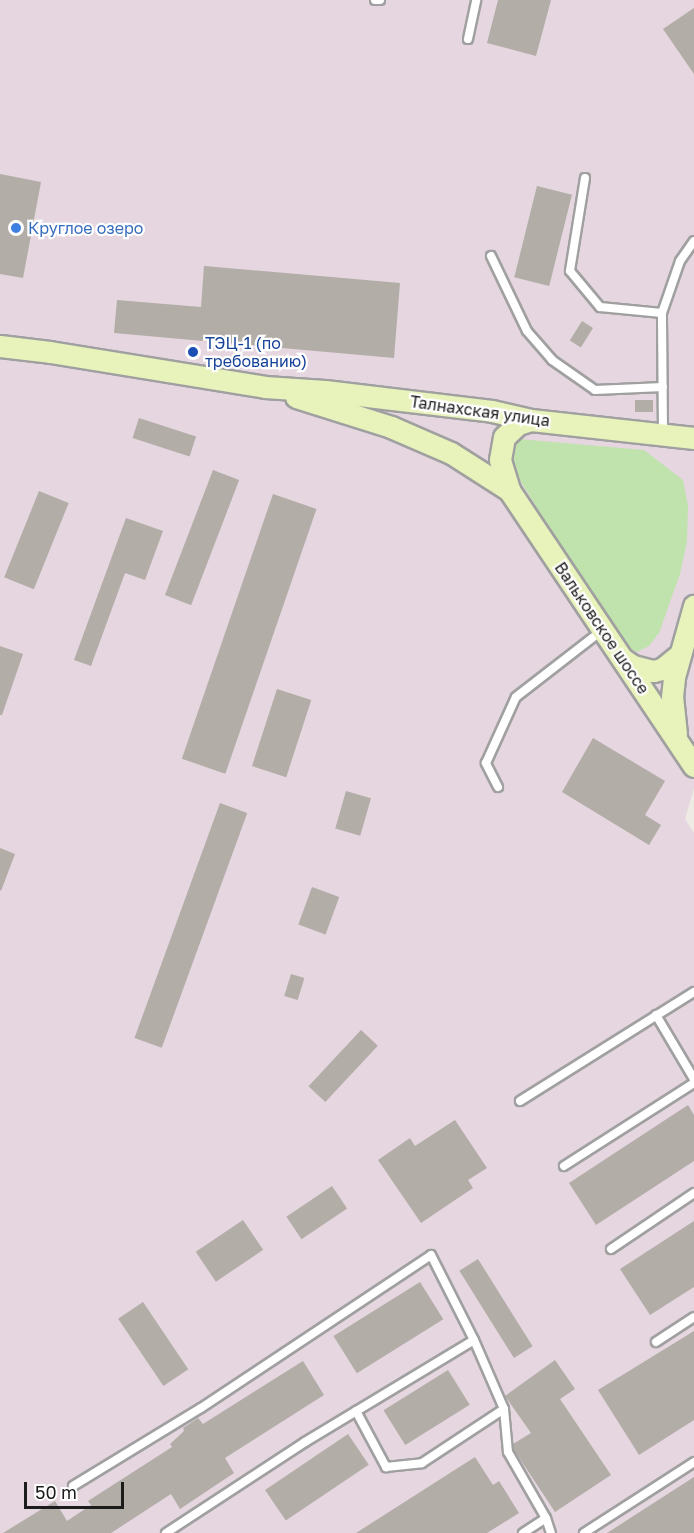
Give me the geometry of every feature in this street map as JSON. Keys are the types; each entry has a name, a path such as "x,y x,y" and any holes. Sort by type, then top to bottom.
{"main road":[{"path":"1,346 265,387"},
{"name":"Талнахская улица","path":"265,387 325,391 694,438"},
{"name":"Вальковское шоссе","path":"265,387 391,427 451,453 509,490"},
{"name":"Вальковское шоссе","path":"522,417 509,429 501,448 501,467 509,490 694,766"},
{"path":"668,435 694,452"},
{"path":"678,741 670,663 694,606"},
{"path":"623,660 644,670 670,663"}],"lane":[{"path":"468,39 476,0"},
{"path":"585,178 570,271 600,307 662,313"},
{"path":"668,435 663,387 662,313 680,261 694,241"},
{"path":"491,256 527,331 552,360 595,390 663,387"},
{"path":"498,787 486,764 516,697 603,630"},
{"path":"520,1101 694,992"},
{"path":"564,1166 694,1081 656,1015"},
{"path":"611,1249 694,1193"},
{"path":"73,1486 201,1408 431,1255 474,1340 504,1410 508,1452 546,1518 551,1533"},
{"path":"656,1342 694,1317"},
{"path":"166,1533 356,1411 474,1340"},
{"path":"356,1411 386,1467 422,1463 504,1410"},
{"path":"584,1533 694,1462"},
{"path":"523,1533 546,1518"}],"shaded area":[{"path":"0,0 694,0 694,788 685,819 694,833 694,1533 0,1533"}],"green space":[{"path":"519,439 644,450 683,480 688,506 687,541 680,574 659,633 649,646 637,652 622,647 515,472 513,447"}],"building":[{"path":"498,0 551,0 536,56 487,43"},
{"path":"694,8 694,74 663,29"},
{"name":"Круглое озеро","path":"0,174 41,182 23,278 0,274"},
{"path":"537,186 572,195 549,286 514,277"},
{"path":"204,266 400,283 394,358 114,333 117,300 201,307"},
{"path":"582,321 593,328 581,347 570,341"},
{"path":"635,400 653,400 653,412 635,412"},
{"path":"139,418 196,437 190,457 133,438"},
{"path":"213,470 239,480 191,605 165,595"},
{"path":"39,491 69,503 34,589 4,577"},
{"path":"273,494 316,509 225,774 182,759"},
{"path":"126,518 163,531 145,580 125,573 91,666 74,660"},
{"path":"0,646 23,654 2,715 0,715"},
{"path":"277,689 311,700 286,777 252,766"},
{"path":"593,738 665,781 645,815 661,825 649,845 562,792"},
{"path":"346,791 371,798 360,836 335,828"},
{"path":"220,803 247,813 162,1048 134,1038"},
{"path":"0,848 15,854 1,891 0,890"},
{"path":"312,887 339,897 326,935 298,925"},
{"path":"291,974 304,978 298,1000 284,996"},
{"path":"361,1030 378,1046 325,1102 308,1086"},
{"path":"688,1105 694,1115 694,1161 596,1225 569,1183"},
{"path":"455,1120 487,1168 468,1180 473,1188 421,1223 378,1160 410,1138 415,1146"},
{"path":"332,1186 347,1208 302,1239 286,1217"},
{"path":"243,1220 263,1250 216,1282 196,1252"},
{"path":"694,1221 694,1287 650,1315 620,1269"},
{"path":"478,1259 533,1346 514,1358 459,1271"},
{"path":"420,1282 443,1319 357,1373 333,1336"},
{"path":"143,1302 188,1369 163,1386 118,1319"},
{"path":"694,1331 694,1420 639,1455 598,1390"},
{"path":"555,1360 575,1389 560,1399 611,1475 555,1512 514,1450 513,1444 531,1433 505,1396"},
{"path":"303,1361 324,1395 225,1458 234,1473 180,1509 171,1494 111,1533 3,1533 55,1501 67,1521 91,1505 88,1501 172,1447 170,1444 184,1431 183,1428 198,1418 203,1424"},
{"path":"448,1370 470,1405 405,1445 384,1410"},
{"path":"348,1434 369,1465 286,1521 265,1490"},
{"path":"475,1457 493,1485 499,1481 519,1513 487,1533 356,1533"},
{"path":"694,1477 694,1533 607,1533"}],"place":[{"name":"Круглое озеро","path":"16,228"},
{"name":"ТЭЦ-1 (по требованию)","path":"193,352"}]}
